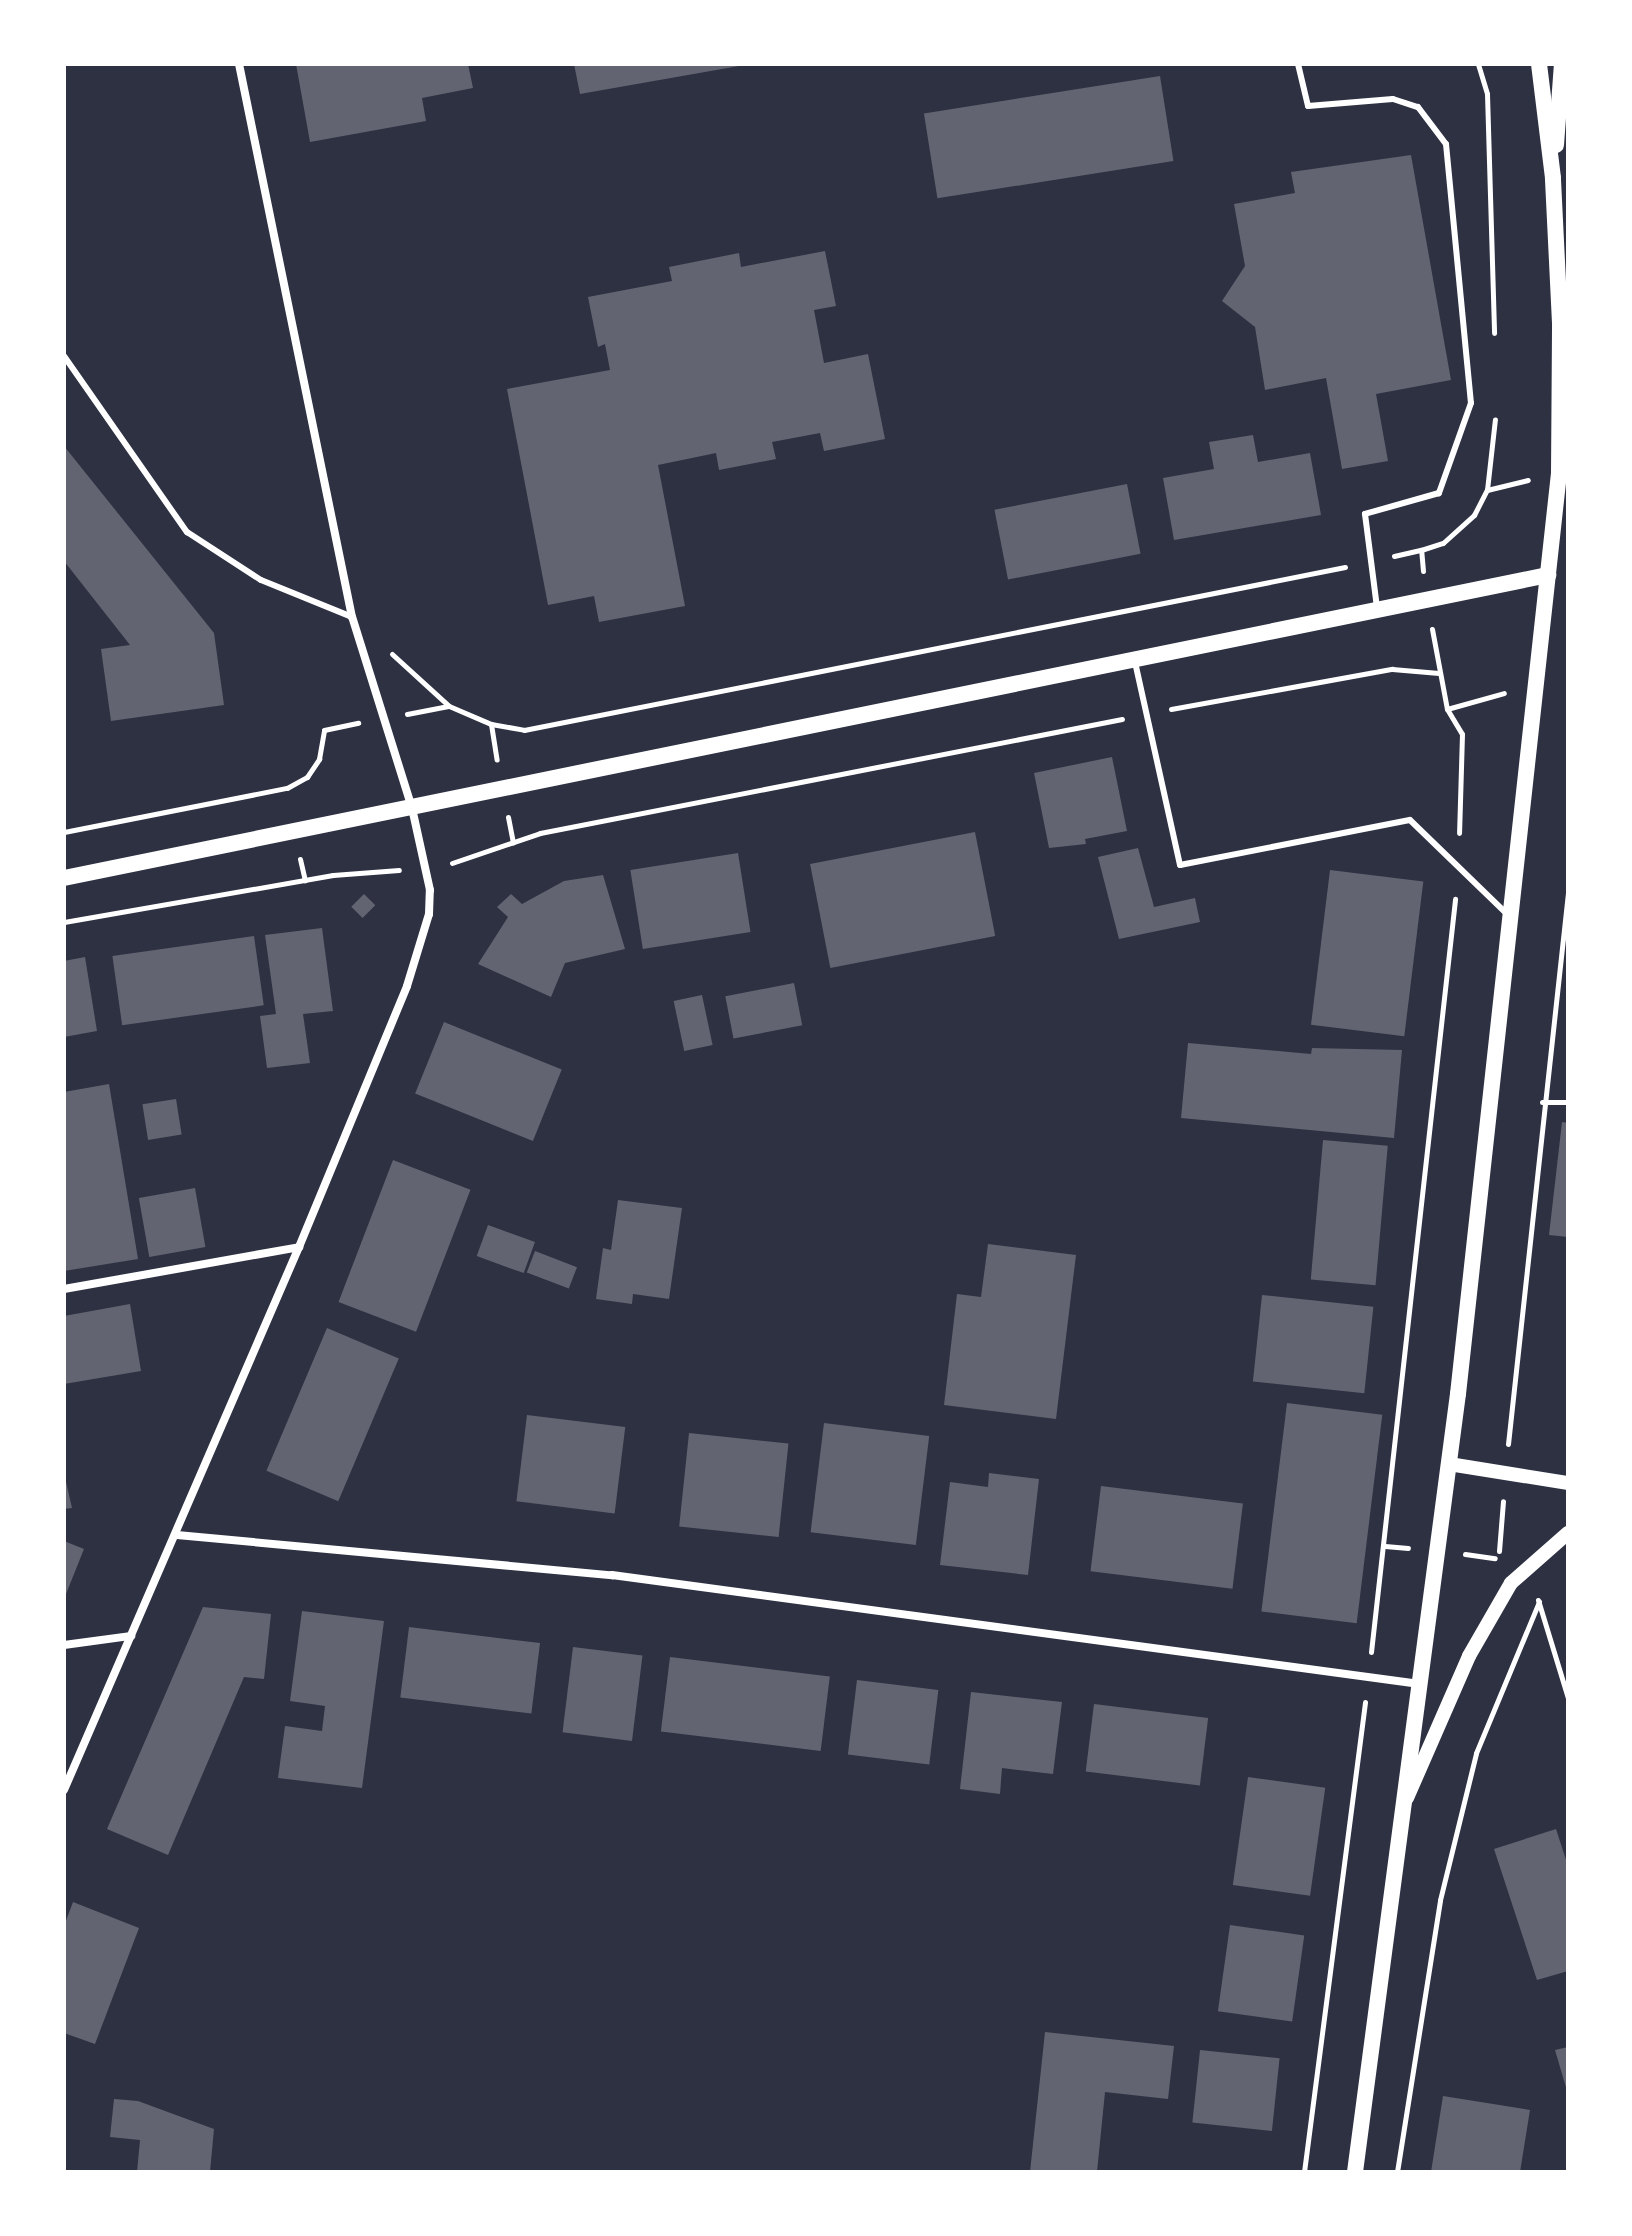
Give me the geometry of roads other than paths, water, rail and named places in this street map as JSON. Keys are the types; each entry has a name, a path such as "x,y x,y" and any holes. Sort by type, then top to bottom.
{"main road":[{"path":"1553,178 1562,64"},
{"path":"1355,2172 1449,1464 1559,473 1560,323 1553,178 1536,67"},
{"path":"64,878 1135,662 1548,575"}],"street":[{"path":"64,1790 177,1535 299,1247 426,935 430,890 412,808 381,718 352,617 239,64"},
{"path":"64,1289 299,1247"},
{"path":"1449,1464 1568,1483"},
{"path":"1403,1808 1469,1656 1511,1583 1568,1533"},
{"path":"177,1535 612,1575 1421,1684"},
{"path":"64,1645 131,1636"}],"lane":[{"path":"1298,64 1308,106 1393,99 1418,107 1446,144 1471,403 1439,493 1365,514 1378,612"},
{"path":"64,356 187,532 261,580 352,617"},
{"path":"1135,662 1180,865 1410,820 1509,916"}]}
